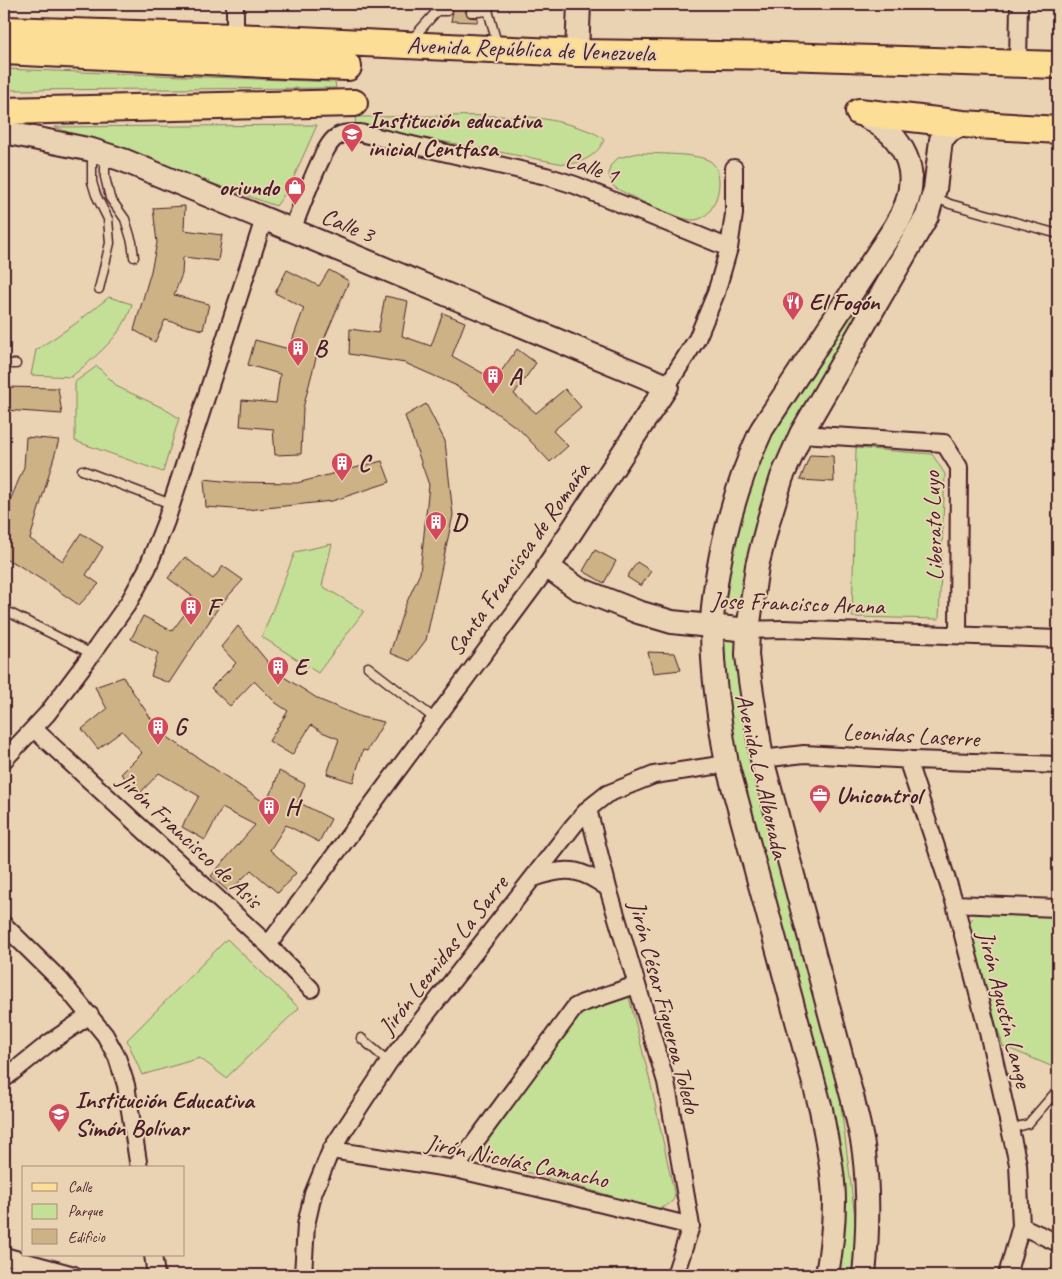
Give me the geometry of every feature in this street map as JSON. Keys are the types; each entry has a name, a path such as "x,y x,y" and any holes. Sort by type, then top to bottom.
{"main road":[{"path":"577,53 578,4"},
{"name":"Avenida República de Venezuela","path":"4,30 235,37 577,53 783,56 1058,65"},
{"path":"202,62 228,48 235,37"},
{"path":"4,51 202,62 348,67"},
{"path":"281,105 286,65"},
{"path":"4,111 354,103"},
{"path":"859,112 963,124 1058,130"},
{"name":"Avenida La Alborada","path":"827,1275 834,1200 821,1109 727,764 718,710 712,626 714,594 725,532 745,464 762,429 895,227 906,202 911,178 908,160 903,149 890,134 859,112"},
{"name":"Avenida La Alborada","path":"864,1275 868,1211 864,1151 853,1100 762,758 750,680 748,630 757,566 782,476 801,434 927,216 938,176 941,140 948,131 963,124"},
{"name":"Calle 3","path":"4,132 98,152 292,230 666,386"},
{"name":"Santa Francisca de Romaña","path":"548,567 666,386"},
{"name":"Jose Francisco Arana","path":"548,567 577,588 638,612 672,622 748,630"}],"street":[{"path":"235,4 235,37"},
{"path":"1018,64 1019,4"},
{"name":"Calle 1","path":"292,230 324,152 333,139 344,133 360,133 575,184 729,248"},
{"name":"Santa Francisca de Romaña","path":"666,386 697,339 716,293 729,248 734,214 734,168"},
{"path":"4,760 34,729 92,654 129,602 147,569 171,504 264,219"},
{"name":"Liberato Luyo","path":"801,434 944,443 959,467 958,635"},
{"name":"Santa Francisca de Romaña","path":"268,945 548,567"},
{"name":"Jose Francisco Arana","path":"748,630 783,628 1058,639"},
{"name":"Jirón Francisco de Asis","path":"34,729 268,945 311,989"},
{"name":"Leonidas Laserre","path":"762,758 804,754 1058,766"},
{"name":"Jirón Agustín Lange","path":"907,759 955,904 988,1032 1018,1164 1021,1226 1007,1275"},
{"name":"Jirón Leonidas La Sarre","path":"303,1275 306,1225 313,1194 331,1150 389,1062 574,825 588,809 607,794 654,775 727,764"},
{"name":"Jirón César Figueroa Toledo","path":"588,809 608,888 666,1082 691,1226 675,1275"},
{"path":"534,878 553,871 572,870 592,876 608,888"},
{"path":"955,904 1058,908"},
{"path":"4,925 62,981 105,1034 117,1057 126,1085 139,1166"},
{"path":"455,1169 575,1007 583,1002 636,985"},
{"path":"4,1080 49,1043 90,1015"},
{"name":"Jirón Nicolás Camacho","path":"331,1150 455,1169 691,1226"},
{"path":"1021,1226 1058,1243"},
{"path":"4,1256 74,1275"},
{"path":"153,1256 156,1275"}],"lane":[{"path":"406,44 437,7 447,11"},
{"path":"471,12 482,12 490,7 495,36 501,49"},
{"path":"98,152 110,198 125,219 132,242 134,257"},
{"path":"98,152 92,182 96,196 108,219 110,243 99,289"},
{"path":"933,196 950,204 1058,234"},
{"path":"4,364 16,364"},
{"path":"82,470 171,504"},
{"path":"4,610 92,654"},
{"path":"368,667 436,719"},
{"path":"360,1038 389,1062"},
{"path":"1010,1129 1028,1124 1053,1095"}],"green space":[{"path":"4,69 335,82 336,88 4,90"},
{"path":"485,116 535,118 556,121 581,128 604,140 588,158 576,163 564,164 359,126 356,125 355,117"},
{"path":"317,125 289,188 276,206 54,127"},
{"path":"638,153 686,155 710,161 715,167 719,184 718,194 709,212 695,220 677,217 614,187 609,175 610,166 618,158"},
{"path":"901,244 822,378 747,591 740,603 727,602 722,588 734,534 771,427 893,246"},
{"path":"109,297 132,304 122,326 108,345 71,377 31,375 36,350 75,324"},
{"path":"97,366 118,387 163,408 179,418 163,472 75,441 75,382"},
{"path":"856,448 932,454 945,474 939,619 852,617"},
{"path":"332,544 322,586 364,611 318,673 262,637 295,552"},
{"path":"724,639 750,643 838,1082 858,1241 851,1275 838,1275 842,1217 728,728"},
{"path":"977,913 1058,917 1058,1069 1003,1046 966,929 969,921"},
{"path":"227,939 299,1008 226,1078 200,1058 142,1075 127,1040"},
{"path":"629,997 651,1085 675,1197 672,1202 657,1209 494,1163 486,1154 484,1141 583,1011"}],"building":[{"path":"451,4 478,4 478,6 468,7 465,11 469,17 478,18 477,22 451,21 453,11"},
{"path":"185,206 184,230 222,235 218,261 183,257 182,274 174,295 209,304 203,330 165,320 155,342 134,330 157,243 153,208"},
{"name":"B","path":"287,270 319,286 329,270 349,281 316,358 303,408 301,454 275,455 273,429 240,426 242,400 276,403 280,374 248,365 255,340 289,349 304,308 275,293"},
{"name":"A","path":"385,296 408,301 402,336 431,346 443,313 465,322 452,356 495,380 517,349 536,363 514,394 536,413 565,389 581,407 553,431 568,446 550,462 520,430 457,386 405,363 349,354 350,329 378,333"},
{"path":"4,387 58,388 62,414 4,410"},
{"name":"D","path":"426,404 445,441 453,515 426,640 410,661 390,653 405,606 420,573 429,485 405,416"},
{"path":"26,437 59,440 30,539 63,561 81,533 103,547 86,575 99,584 79,605 15,563 4,559 4,515 24,467"},
{"path":"810,455 833,456 834,482 800,480"},
{"name":"C","path":"382,461 390,482 332,501 247,510 206,507 204,479 232,482 297,483"},
{"path":"595,550 616,561 604,583 583,571"},
{"name":"F","path":"185,557 213,579 223,566 243,580 220,605 169,683 151,676 158,653 131,639 143,616 172,631 196,599 168,578"},
{"path":"637,562 651,571 641,586 627,577"},
{"name":"E","path":"238,626 276,672 320,700 361,717 384,722 367,751 363,750 353,782 327,774 339,739 311,725 292,755 269,741 288,711 276,703 254,681 230,706 211,688 236,663 221,647"},
{"path":"648,652 675,653 681,670 653,673"},
{"path":"123,677 160,732 265,803 279,771 305,784 298,802 331,819 319,842 286,825 270,850 296,873 278,893 251,870 229,892 211,876 255,825 222,808 205,840 182,827 199,796 159,773 140,793 121,774 142,753 122,731 98,749 82,729 107,709 95,687"}],"place":[{"name":"Institución educativa inicial Centfasa","path":"352,153"},
{"name":"oriundo","path":"295,206"},
{"name":"El Fogón","path":"793,321"},
{"name":"B","path":"298,367"},
{"name":"A","path":"493,395"},
{"name":"C","path":"342,482"},
{"name":"D","path":"436,541"},
{"name":"F","path":"191,626"},
{"name":"E","path":"278,686"},
{"name":"G","path":"158,746"},
{"name":"Unicontrol","path":"820,814"},
{"name":"H","path":"269,826"},
{"name":"Institución Educativa Simón Bolívar","path":"59,1133"}]}
